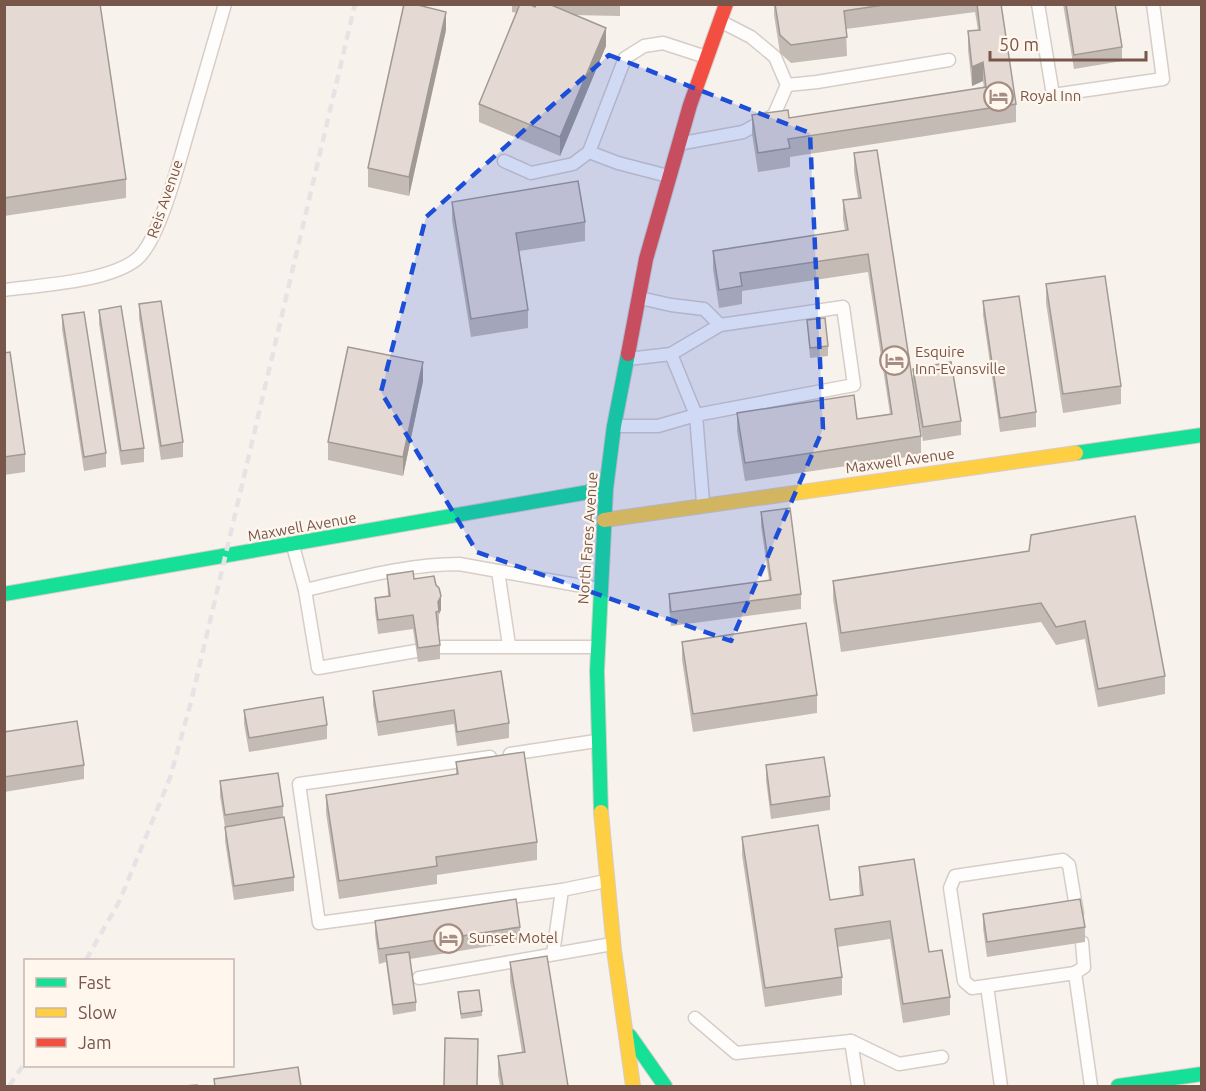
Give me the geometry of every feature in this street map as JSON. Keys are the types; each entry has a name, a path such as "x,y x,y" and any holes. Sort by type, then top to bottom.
{"street":[{"name":"North Fares Avenue","path":"633,1086 614,944 600,800 598,647 606,489 614,426 646,259 679,143 726,4"},
{"name":"Maxwell Avenue","path":"604,520 1202,435"},
{"name":"Maxwell Avenue","path":"4,594 606,489"},
{"path":"625,1028 665,1086"},
{"path":"1118,1086 1202,1074"}],"lane":[{"name":"Reis Avenue","path":"4,290 92,277 117,269 136,259 147,248 171,188 225,4"},
{"path":"1038,4 1053,95 1163,79 1153,4"},
{"path":"679,143 743,132 774,115 787,85 775,57 751,37 720,21"},
{"path":"504,161 531,173 573,164 589,152 625,58 644,46 663,43 707,58"},
{"path":"787,85 949,60"},
{"path":"589,152 618,164 669,176"},
{"path":"638,297 671,305 704,309 720,325"},
{"path":"614,426 658,426 696,415 854,385 843,307 720,325 671,354 626,359"},
{"path":"671,354 696,415 704,506"},
{"path":"293,545 305,590 318,668 416,651"},
{"path":"305,590 436,564 459,564 600,589"},
{"path":"498,571 509,645"},
{"path":"439,647 509,645 544,648 598,647"},
{"path":"599,741 299,784 319,923 562,890 607,881"},
{"path":"1077,914 1069,865 1063,860 955,876 950,888 964,981 972,988 1074,974 1084,967 1082,942"},
{"path":"553,954 562,890"},
{"path":"419,978 614,944"},
{"path":"1074,974 1091,1086"},
{"path":"987,987 1001,1086"},
{"path":"695,1018 736,1053 851,1041 899,1064 942,1057"},
{"path":"851,1041 858,1086"}],"highlighted area":[{"path":"609,55 810,133 823,429 731,641 477,552 381,392 426,217"}],"building":[{"path":"4,4 100,4 126,179 4,198"},
{"path":"404,4 414,4 446,12 409,177 368,168"},
{"path":"520,4 535,7 536,4 549,4 606,28 560,137 479,104"},
{"path":"775,4 890,4 844,11 847,37 791,45 780,35"},
{"path":"977,4 1001,4 1016,104 788,139 790,148 758,153 752,115 788,110 789,118 986,87 983,62 972,67 968,31 980,30"},
{"path":"1066,4 1115,4 1122,47 1074,55"},
{"name":"Esquire Inn-Evansville","path":"877,150 921,436 745,463 737,413 854,395 857,419 892,414 868,254 740,273 742,286 719,290 713,251 848,230 843,200 861,198 854,153"},
{"path":"578,181 585,222 516,233 528,310 471,319 452,202"},
{"path":"1105,276 1121,386 1063,394 1046,284"},
{"path":"1019,296 1036,412 1000,418 983,301"},
{"path":"161,301 183,442 161,446 139,304"},
{"path":"121,306 144,448 121,451 99,310"},
{"path":"84,312 106,453 84,457 62,315"},
{"path":"825,318 828,346 810,348 807,320"},
{"path":"348,347 423,362 403,457 328,442"},
{"path":"10,352 25,454 4,457 4,353"},
{"path":"951,362 961,421 923,427 913,369"},
{"path":"790,508 801,594 671,612 669,594 771,580 761,512"},
{"path":"1135,516 1165,676 1098,689 1085,621 1056,627 1041,603 841,633 833,581 1029,551 1031,535"},
{"path":"413,571 414,579 434,576 439,588 441,596 438,602 439,611 436,612 440,645 418,648 413,615 378,620 375,598 390,596 387,575"},
{"path":"806,623 817,695 693,714 682,642"},
{"path":"501,671 509,723 457,732 454,710 378,722 373,691"},
{"path":"323,697 327,725 249,738 244,710"},
{"path":"77,721 84,765 4,777 4,732"},
{"path":"524,752 537,842 436,857 437,866 339,881 326,795 458,774 456,762"},
{"path":"824,757 830,796 771,805 766,765"},
{"path":"278,773 283,806 225,815 220,781"},
{"path":"284,817 294,877 234,886 225,827"},
{"path":"818,825 830,900 863,895 859,867 914,859 929,952 942,950 950,997 903,1004 890,921 835,929 842,977 765,988 742,837"},
{"path":"516,899 520,927 379,949 375,921"},
{"path":"1080,899 1085,927 987,942 983,914"},
{"path":"409,952 416,1002 393,1005 386,955"},
{"path":"547,956 568,1086 503,1086 498,1056 525,1052 510,962"},
{"path":"479,990 482,1011 461,1014 458,992"},
{"path":"445,1038 478,1039 477,1086 444,1086"},
{"path":"298,1067 301,1086 215,1086 214,1079"}],"railway":[{"path":"87,959 120,900 170,778 191,702 355,4"},
{"path":"9,1086 24,1064"}],"traffic: fast":[{"path":"601,812 597,671 606,489 614,426 628,354"},
{"path":"1076,453 1202,435"},
{"path":"4,594 606,489"},
{"path":"630,1036 665,1086"},
{"path":"1118,1086 1202,1074"}],"traffic: slow":[{"path":"604,520 1076,453"},
{"path":"601,812 614,950 633,1086"}],"traffic: jam":[{"path":"628,354 646,259 690,105 726,4"}],"place":[{"name":"Royal Inn","path":"999,96"},
{"name":"Esquire Inn-Evansville","path":"894,361"},
{"name":"Sunset Motel","path":"448,938"}]}
